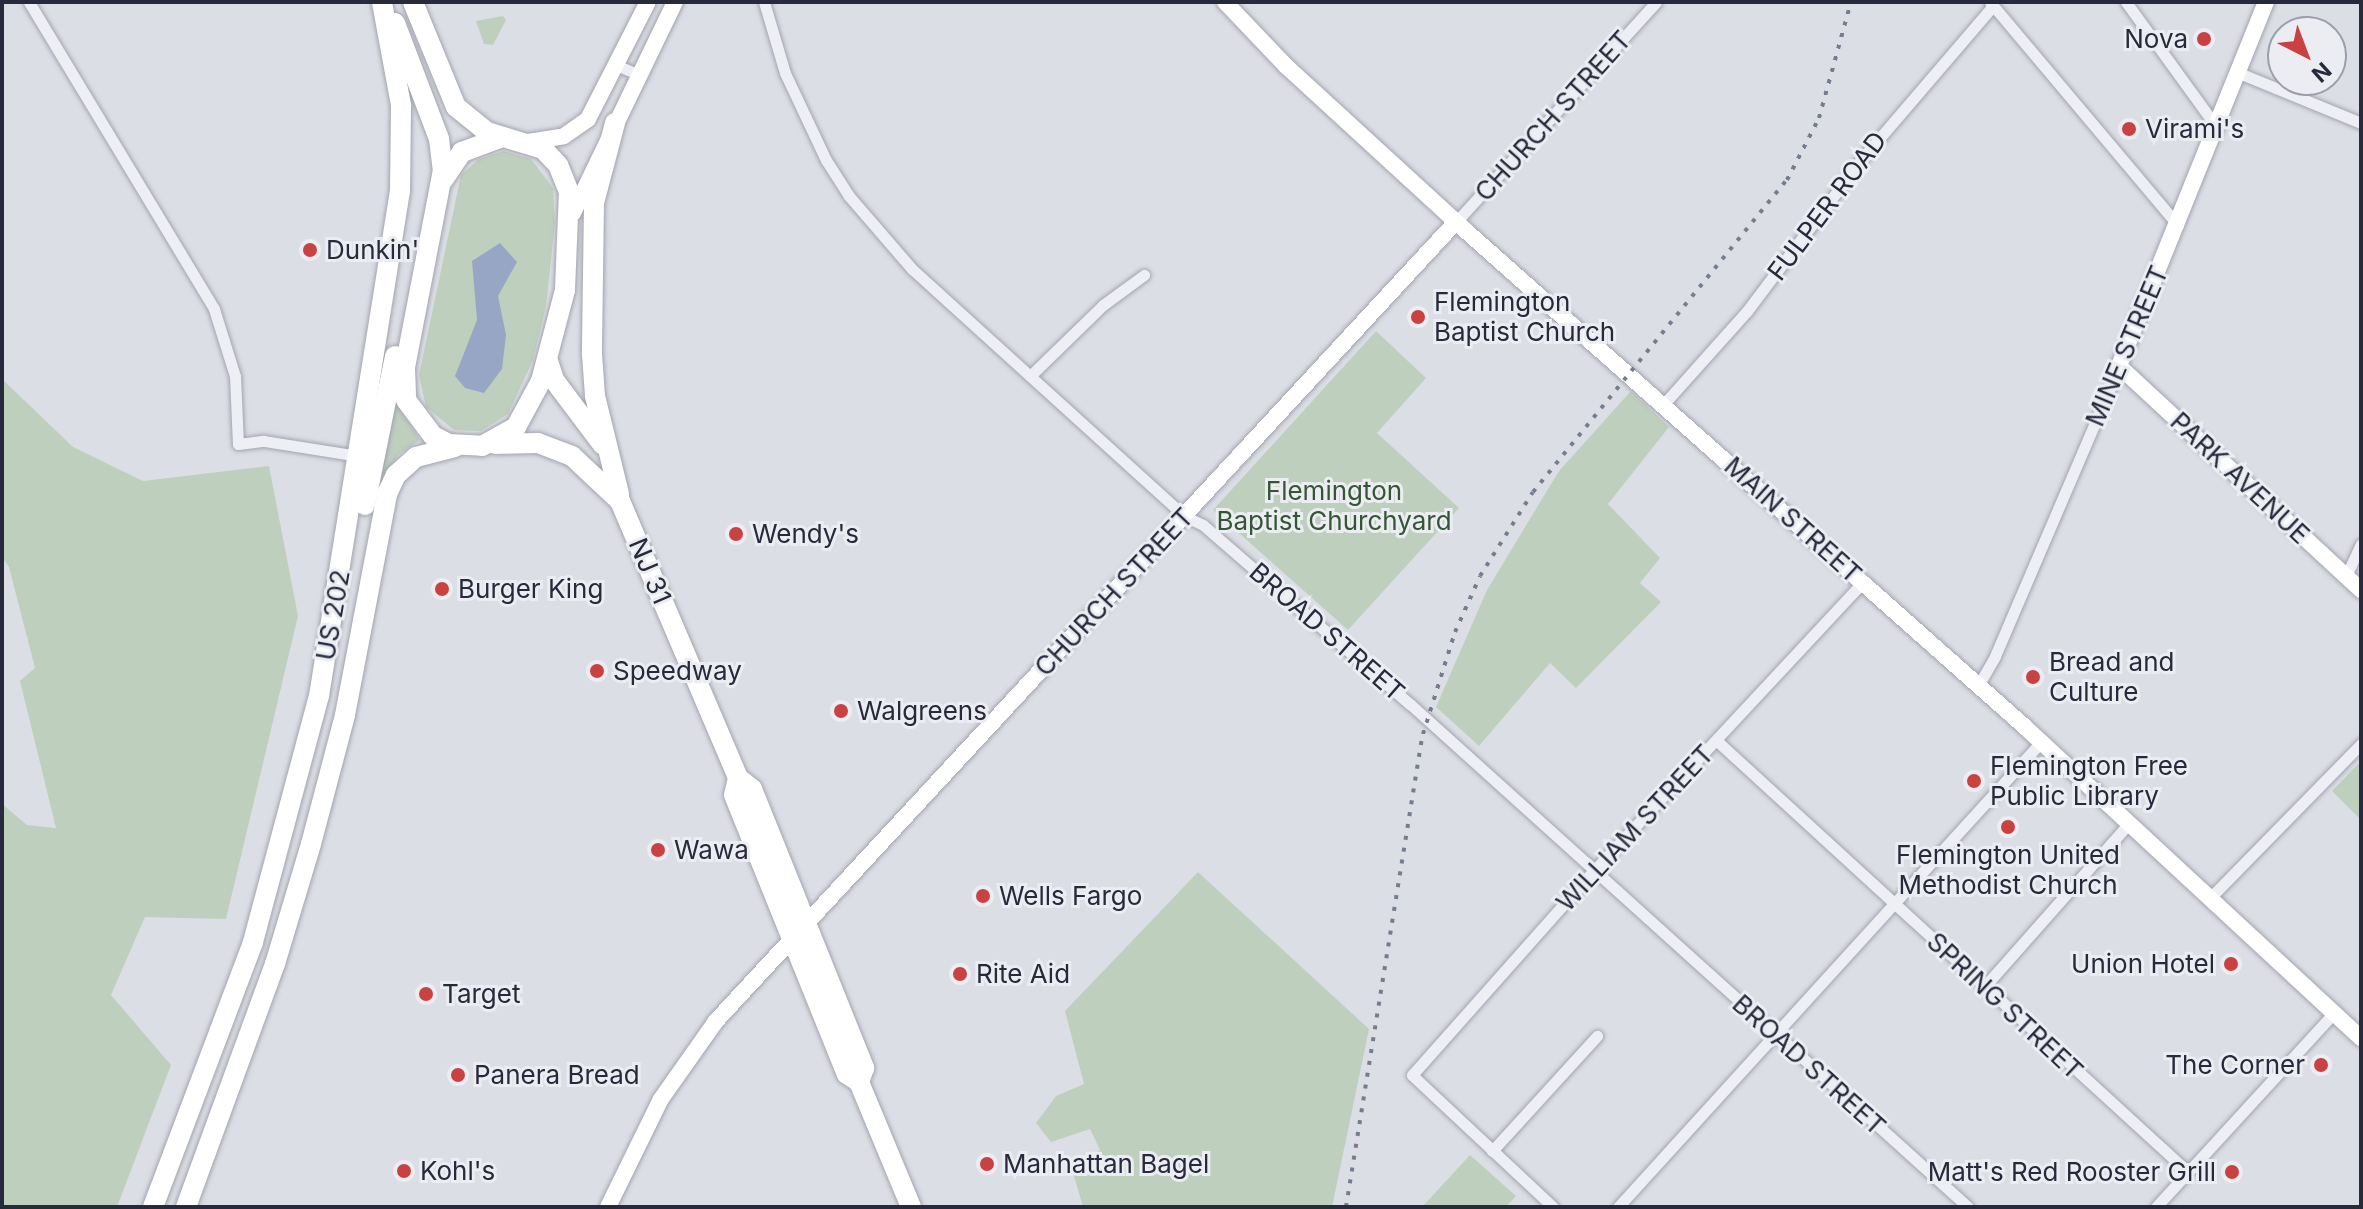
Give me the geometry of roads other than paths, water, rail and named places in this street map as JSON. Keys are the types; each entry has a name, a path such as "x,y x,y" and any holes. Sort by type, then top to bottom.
{"highway":[{"name":"US 202","path":"153,1207 253,942 304,762 360,457 393,247 402,153 401,105 382,2"},
{"path":"388,2 439,139 440,188 405,367 406,400 424,429 464,447"},
{"path":"413,2 452,100 476,126 548,153 561,171 571,222 561,314 548,361 522,420 491,444"},
{"path":"609,456 593,383 591,238 597,186 615,123"},
{"path":"440,188 462,152 487,139 518,140"},
{"path":"304,762 339,639 399,333 420,292"},
{"name":"NJ 31","path":"548,361 554,380 609,456 620,501 738,778 734,795 799,930 847,1074 859,1082 911,1207"},
{"name":"NJ 31","path":"491,444 523,442 556,449 587,465 620,501"},
{"name":"US 202","path":"186,1207 275,964 311,844 345,715 391,484 422,453 491,444"}],"street":[{"path":"29,2 214,309 235,376 238,444 264,441 360,457"},
{"path":"518,140 556,139 577,129 592,113 648,2"},
{"path":"571,222 582,189 675,2"},
{"name":"BROAD STREET","path":"764,2 785,73 837,179 894,252 1184,516 1203,525 1373,671 1964,1206"},
{"name":"MAIN STREET","path":"1225,2 1286,66 1456,222 2041,742 2361,1038"},
{"name":"CHURCH STREET","path":"608,1207 675,1077 716,1021 1656,2"},
{"path":"2126,2 2210,118 2219,121"},
{"name":"MINE STREET","path":"1978,686 1995,656 2119,366 2266,2"},
{"path":"1991,4 2178,225"},
{"name":"FULPER ROAD","path":"1662,406 1747,311 1860,161 1991,4"},
{"path":"616,65 639,75"},
{"path":"2239,73 2361,123"},
{"path":"1030,376 1083,322 1144,275"},
{"name":"PARK AVENUE","path":"2119,366 2361,590"},
{"path":"2346,576 2361,544"},
{"name":"WILLIAM STREET","path":"1492,1151 1412,1075 1594,870 1862,583"},
{"name":"SPRING STREET","path":"1717,741 2188,1172"},
{"path":"1618,1207 1777,1036 2041,742"},
{"path":"2210,898 2361,744"},
{"path":"1985,986 2129,823"},
{"path":"2156,1207 2334,1013"},
{"path":"1553,1207 1492,1151 1597,1036"}],"water":[{"path":"500,243 517,262 498,296 506,335 502,369 484,393 465,388 455,376 477,320 472,261"}],"railway":[{"path":"1346,1207 1423,734 1455,632 1480,576 1533,492 1787,180 1819,118 1851,2"}],"place":[{"name":"Nova","path":"2204,39"},
{"name":"Virami's","path":"2129,129"},
{"name":"Dunkin'","path":"310,250"},
{"name":"Flemington Baptist Church","path":"1418,317"},
{"name":"Wendy's","path":"736,534"},
{"name":"Burger King","path":"442,589"},
{"name":"Speedway","path":"597,671"},
{"name":"Bread and Culture","path":"2033,677"},
{"name":"Walgreens","path":"841,711"},
{"name":"Flemington Free Public Library","path":"1974,781"},
{"name":"Flemington United Methodist Church","path":"2008,827"},
{"name":"Wawa","path":"658,850"},
{"name":"Wells Fargo","path":"983,896"},
{"name":"Union Hotel","path":"2231,964"},
{"name":"Rite Aid","path":"960,974"},
{"name":"Target","path":"426,994"},
{"name":"The Corner","path":"2321,1065"},
{"name":"Panera Bread","path":"458,1075"},
{"name":"Manhattan Bagel","path":"987,1164"},
{"name":"Kohl's","path":"404,1171"},
{"name":"Matt's Red Rooster Grill","path":"2232,1172"}],"park label":[{"name":"Flemington Baptist Churchyard","path":"1334,506"}]}
